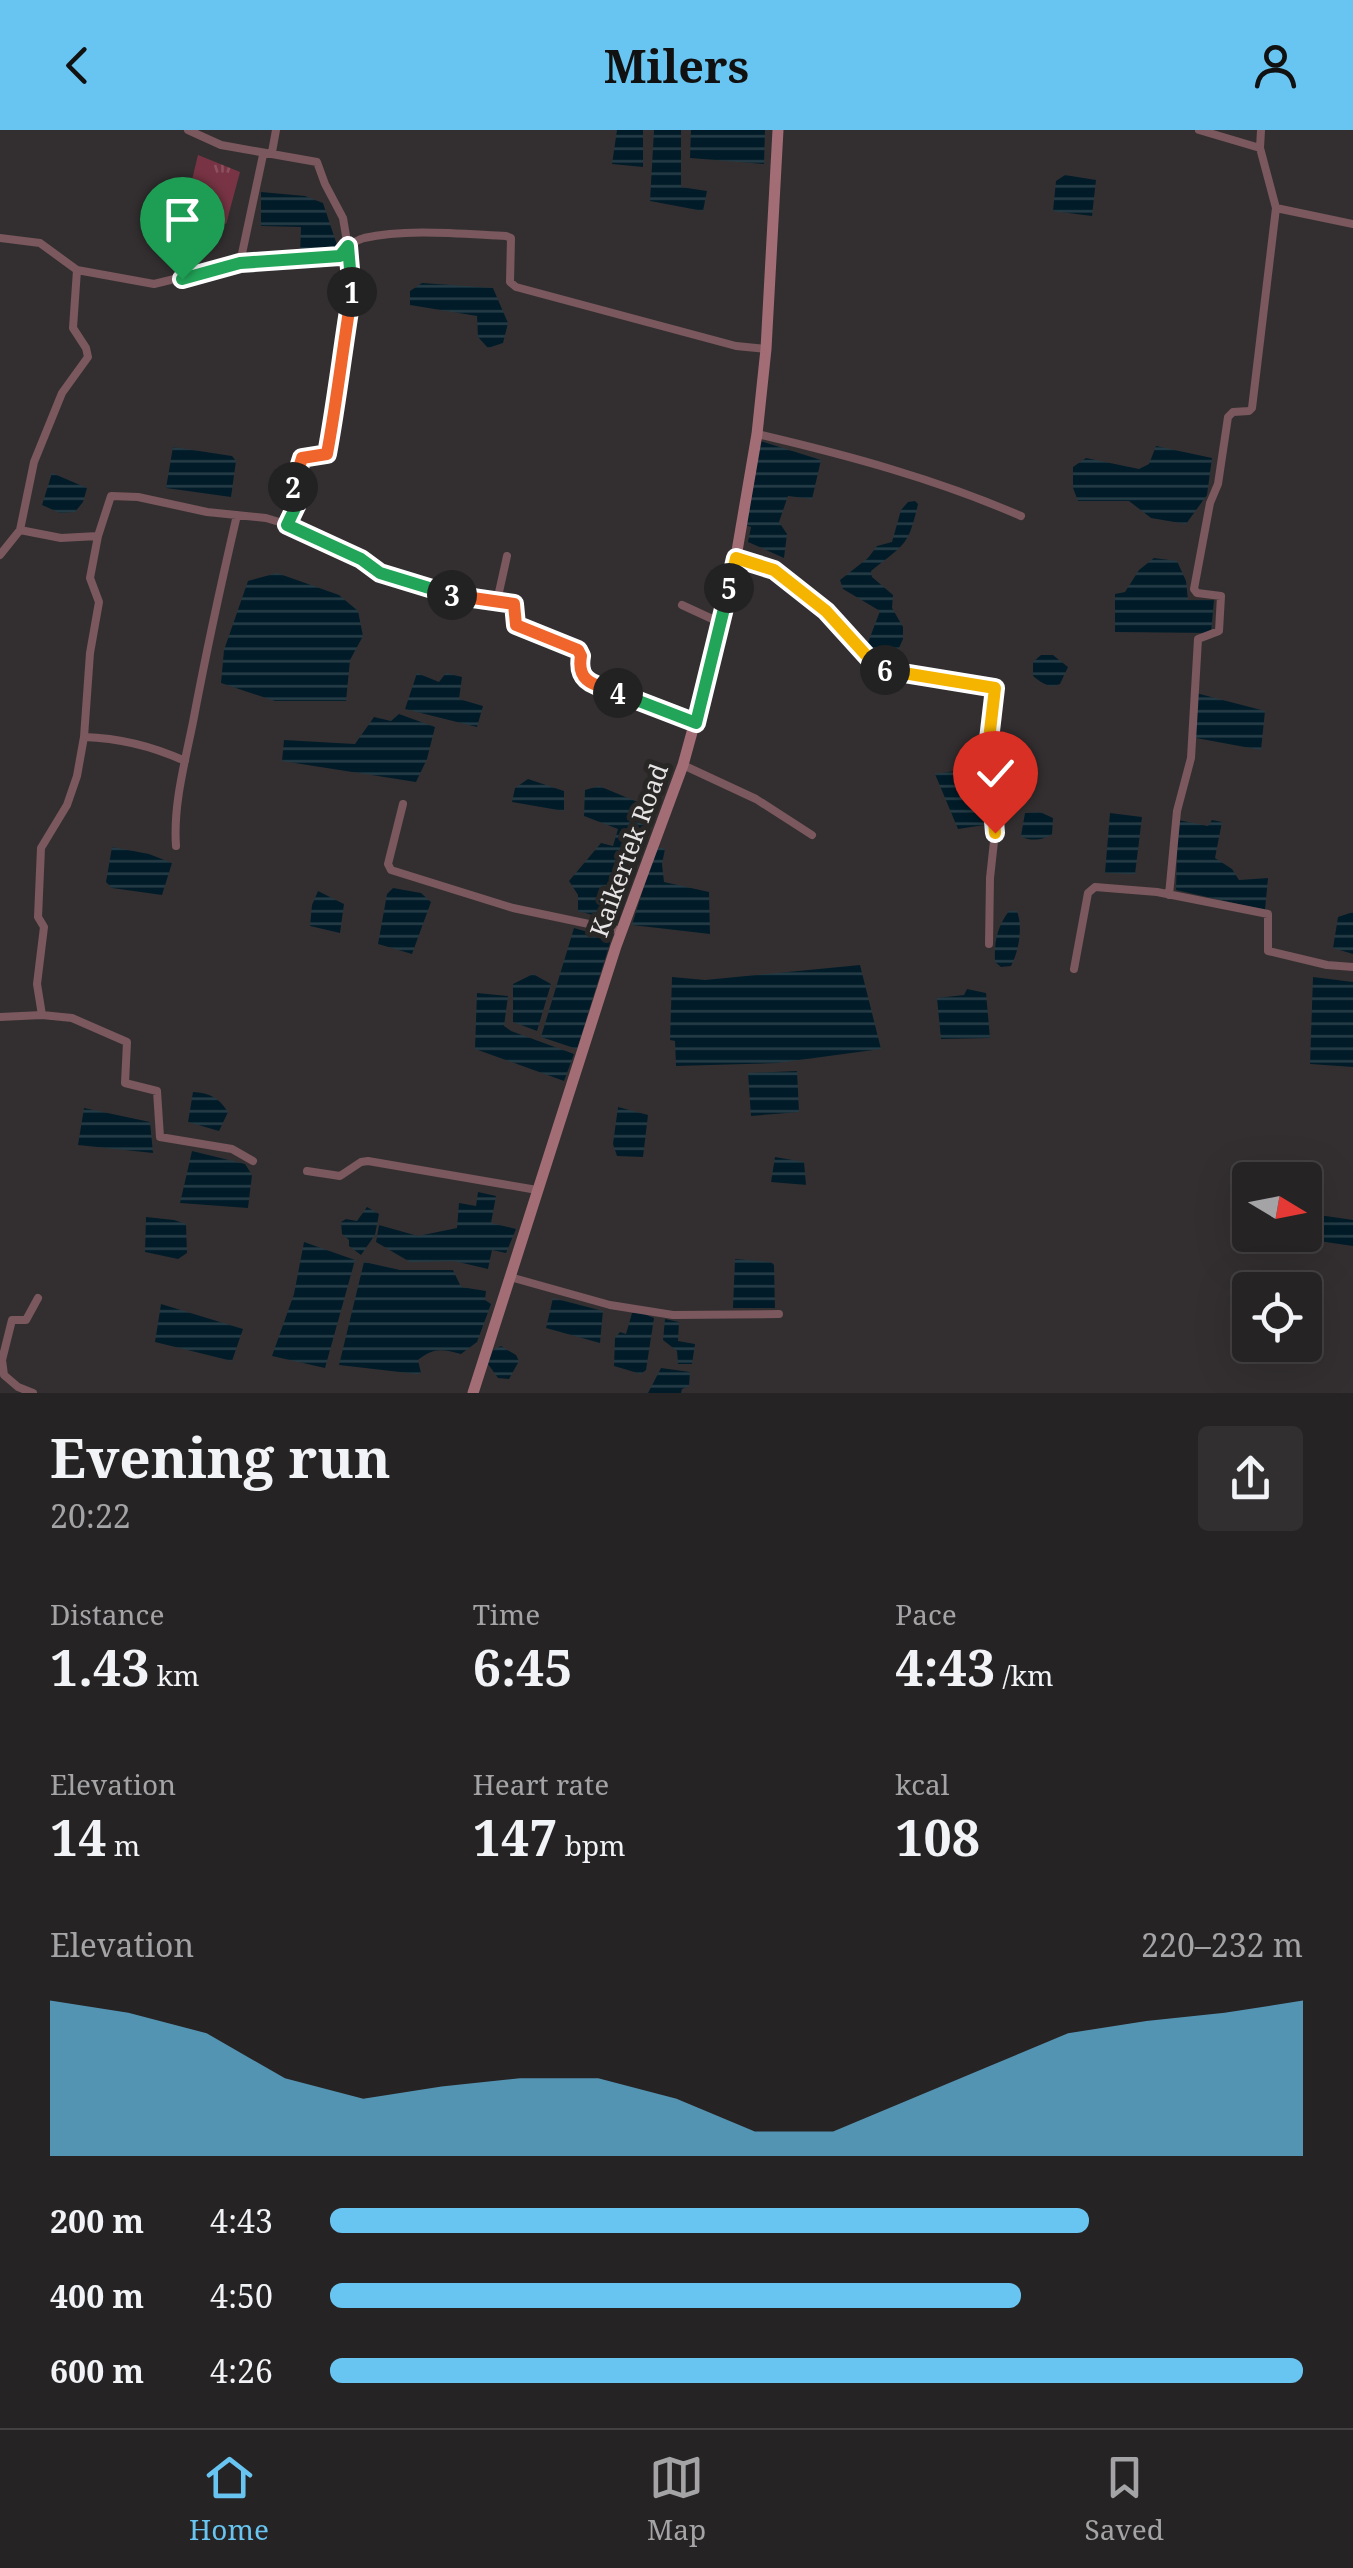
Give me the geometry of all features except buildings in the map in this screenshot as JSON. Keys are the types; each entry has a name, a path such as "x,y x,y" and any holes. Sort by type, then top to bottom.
{"main road":[{"name":"Kaikertek Road","path":"473,1393 622,931 683,765 721,622 757,434 766,349 778,130"}],"street":[{"path":"188,130 221,145 320,164 324,184 343,218 354,282 336,411 327,454 305,456 299,462 292,486 298,502 287,525"},
{"path":"240,263 276,130"},
{"path":"1200,130 1260,148"},
{"path":"1168,895 1177,811 1191,758 1198,638 1219,631 1221,596 1198,594 1194,590 1228,418 1233,412 1252,408 1276,208 1260,148 1261,130"},
{"path":"1276,208 1353,224"},
{"path":"0,238 40,244 77,270 154,284 240,263 340,256 348,246 362,239 398,234 506,236 511,238 510,282 516,287 688,334 766,349"},
{"path":"0,556 20,530 34,462 62,393 88,357 72,328 77,270"},
{"path":"757,434 879,464 1021,516"},
{"path":"42,1014 37,984 44,927 38,917 41,848 67,804 77,776 99,602 90,578 111,496 138,497 287,525 361,559 380,573 443,594 516,605 516,625 580,652 579,672 590,682 696,723"},
{"path":"176,846 185,760 208,636 238,515"},
{"path":"20,530 61,538 98,536"},
{"path":"497,601 506,556"},
{"path":"736,558 774,570 826,611 875,665 890,672 995,688 988,748 996,823 990,878 990,944"},
{"path":"682,605 721,622"},
{"path":"84,737 115,738 185,760"},
{"path":"683,765 756,799 812,835"},
{"path":"403,804 388,864 390,870 512,908 622,931"},
{"path":"1074,968 1091,888 1113,887 1268,914 1268,951 1326,965 1353,967"},
{"path":"0,1018 42,1014 72,1018 127,1042 125,1083 157,1091 160,1136 232,1149 253,1160"},
{"path":"306,1171 340,1176 368,1161 538,1190"},
{"path":"510,1277 610,1305 673,1314 780,1314"},
{"path":"33,1393 18,1388 4,1375 1,1360 12,1320 26,1320 38,1298"}],"green space":[{"path":"198,155 240,172 226,224 185,209"}],"water":[{"path":"617,130 643,130 643,167 612,164"},
{"path":"654,130 681,130 681,187 707,191 703,211 650,201"},
{"path":"691,130 765,130 764,164 690,158"},
{"path":"1065,175 1096,180 1092,216 1053,211 1056,181"},
{"path":"261,192 305,196 323,203 338,248 333,255 300,255 301,227 261,226"},
{"path":"422,283 493,288 508,323 503,343 488,348 478,337 477,316 410,305 410,291"},
{"path":"760,441 821,460 812,499 788,496 779,522 787,534 784,558 748,542 751,527 745,525"},
{"path":"1156,446 1212,458 1207,495 1186,524 1151,518 1129,501 1078,501 1073,488 1073,467 1086,458 1139,469 1149,464"},
{"path":"173,447 232,456 236,461 231,497 166,488"},
{"path":"52,473 87,488 75,512 60,513 42,505"},
{"path":"915,501 918,504 907,537 898,550 871,571 872,577 893,595 892,608 903,627 903,639 894,659 879,661 866,648 880,611 843,589 840,580 877,546 892,542 901,510"},
{"path":"1154,558 1177,561 1186,581 1188,600 1214,600 1211,633 1115,632 1115,594 1125,592 1139,570"},
{"path":"277,573 339,595 358,611 363,636 350,660 346,701 275,701 221,683 224,650 248,581"},
{"path":"1041,655 1053,655 1068,667 1060,684 1049,686 1033,676 1033,662"},
{"path":"417,673 439,682 446,673 462,677 459,699 483,706 477,727 405,709"},
{"path":"1196,693 1265,711 1261,750 1196,738"},
{"path":"399,714 435,727 416,782 282,761 284,740 355,744 374,717 391,721"},
{"path":"980,767 991,824 958,829 935,774"},
{"path":"528,779 564,791 564,811 512,802 515,788"},
{"path":"599,786 640,803 653,815 618,922 578,911 578,895 569,881 601,843 613,846 618,829 584,816 585,790"},
{"path":"1040,812 1053,818 1052,834 1037,840 1021,836 1025,813"},
{"path":"1110,813 1142,817 1135,874 1105,873"},
{"path":"1178,820 1208,826 1212,820 1222,822 1215,858 1232,869 1239,880 1268,878 1265,910 1176,890"},
{"path":"112,847 172,863 162,895 112,888 106,882"},
{"path":"656,847 665,849 664,882 709,892 710,934 632,925"},
{"path":"393,888 421,893 431,902 412,954 378,944 387,894"},
{"path":"318,891 344,904 340,933 310,926"},
{"path":"1009,911 1017,911 1019,939 1011,966 1001,967 995,962 996,941"},
{"path":"1353,912 1353,954 1333,948 1338,917"},
{"path":"574,928 609,938 610,943 577,1049 541,1037"},
{"path":"860,965 881,1049 777,1063 676,1066 675,1041 670,1040 672,977 705,980"},
{"path":"533,974 551,984 537,1031 513,1022 513,984"},
{"path":"1313,977 1353,982 1353,1067 1310,1064"},
{"path":"967,989 986,993 990,1038 941,1039 937,998 964,995"},
{"path":"477,993 508,996 504,1026 511,1031 574,1054 564,1081 475,1049"},
{"path":"797,1071 799,1112 751,1116 748,1073"},
{"path":"193,1092 214,1097 228,1112 219,1131 188,1122"},
{"path":"618,1107 648,1115 643,1157 617,1156 613,1144"},
{"path":"84,1108 150,1122 153,1153 78,1145"},
{"path":"192,1151 245,1164 252,1175 248,1208 180,1203"},
{"path":"775,1157 804,1162 806,1185 771,1182"},
{"path":"478,1192 496,1196 491,1223 516,1229 506,1253 492,1250 488,1269 454,1261 410,1262 376,1242 379,1225 418,1236 457,1228 459,1203 476,1206"},
{"path":"367,1207 379,1214 375,1235 361,1255 349,1246 341,1222 357,1221"},
{"path":"1322,1215 1353,1220 1353,1246 1322,1242"},
{"path":"146,1217 186,1224 187,1253 178,1259 145,1252"},
{"path":"304,1242 355,1260 325,1368 272,1356 294,1294"},
{"path":"735,1259 774,1265 775,1308 733,1308"},
{"path":"364,1262 400,1270 453,1270 461,1287 486,1291 485,1300 491,1304 477,1342 461,1354 443,1350 429,1353 418,1360 421,1373 417,1374 339,1365"},
{"path":"553,1298 603,1311 600,1343 546,1328"},
{"path":"161,1304 243,1329 232,1361 155,1342"},
{"path":"637,1311 654,1318 646,1370 641,1374 614,1366 615,1338 620,1332 626,1334 632,1313"},
{"path":"665,1319 679,1322 678,1341 695,1344 692,1364 678,1364 677,1351 663,1340"},
{"path":"501,1346 519,1361 509,1379 498,1378 488,1364 493,1350"},
{"path":"661,1368 690,1372 689,1386 681,1393 648,1393"}],"route":[{"path":"182,279 240,263 340,256 348,246 354,282 327,454 305,456 299,462 292,486 298,502 287,525 361,559 380,573 443,594 514,604 516,625 580,652 579,672 590,682 696,723 736,558 774,570 826,611 875,665 897,674 914,673 995,688 988,748 995,833"}]}
